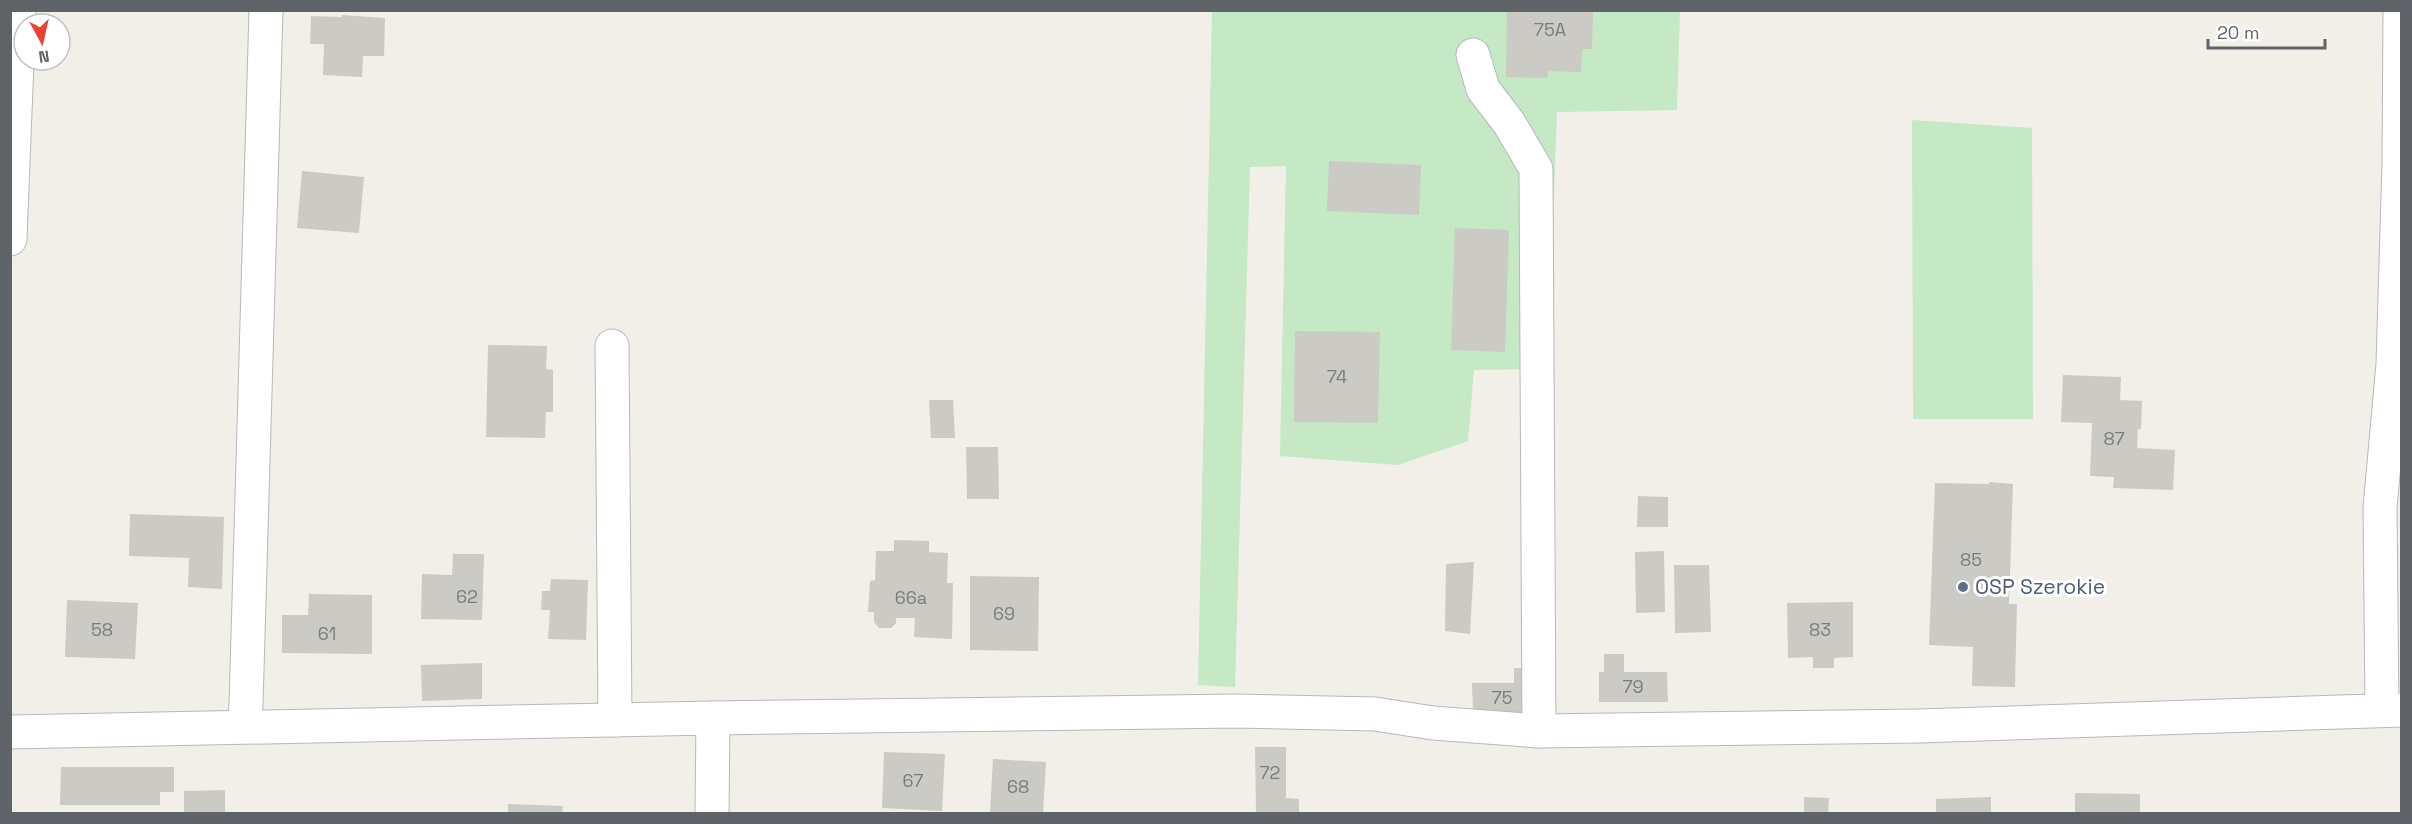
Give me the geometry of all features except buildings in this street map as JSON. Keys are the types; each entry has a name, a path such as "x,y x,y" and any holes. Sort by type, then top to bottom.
{"street":[{"path":"10,239 19,10"},
{"path":"244,726 266,10"},
{"path":"10,732 244,726 1236,711 1375,714 1433,723 1539,731 1920,726 2392,710 2380,508 2393,364 2399,163 2400,10"},
{"path":"1473,55 1483,89 1509,123 1536,169 1539,731"},
{"path":"612,345 615,720"},
{"path":"712,813 713,718"}],"green space":[{"path":"1212,11 1680,11 1677,110 1557,112 1547,369 1474,370 1468,441 1398,465 1280,456 1286,166 1250,167 1235,687 1198,685"},
{"path":"1912,120 2032,128 2033,419 1913,419"}],"place":[{"name":"OSP Szerokie","path":"1963,587"}]}
